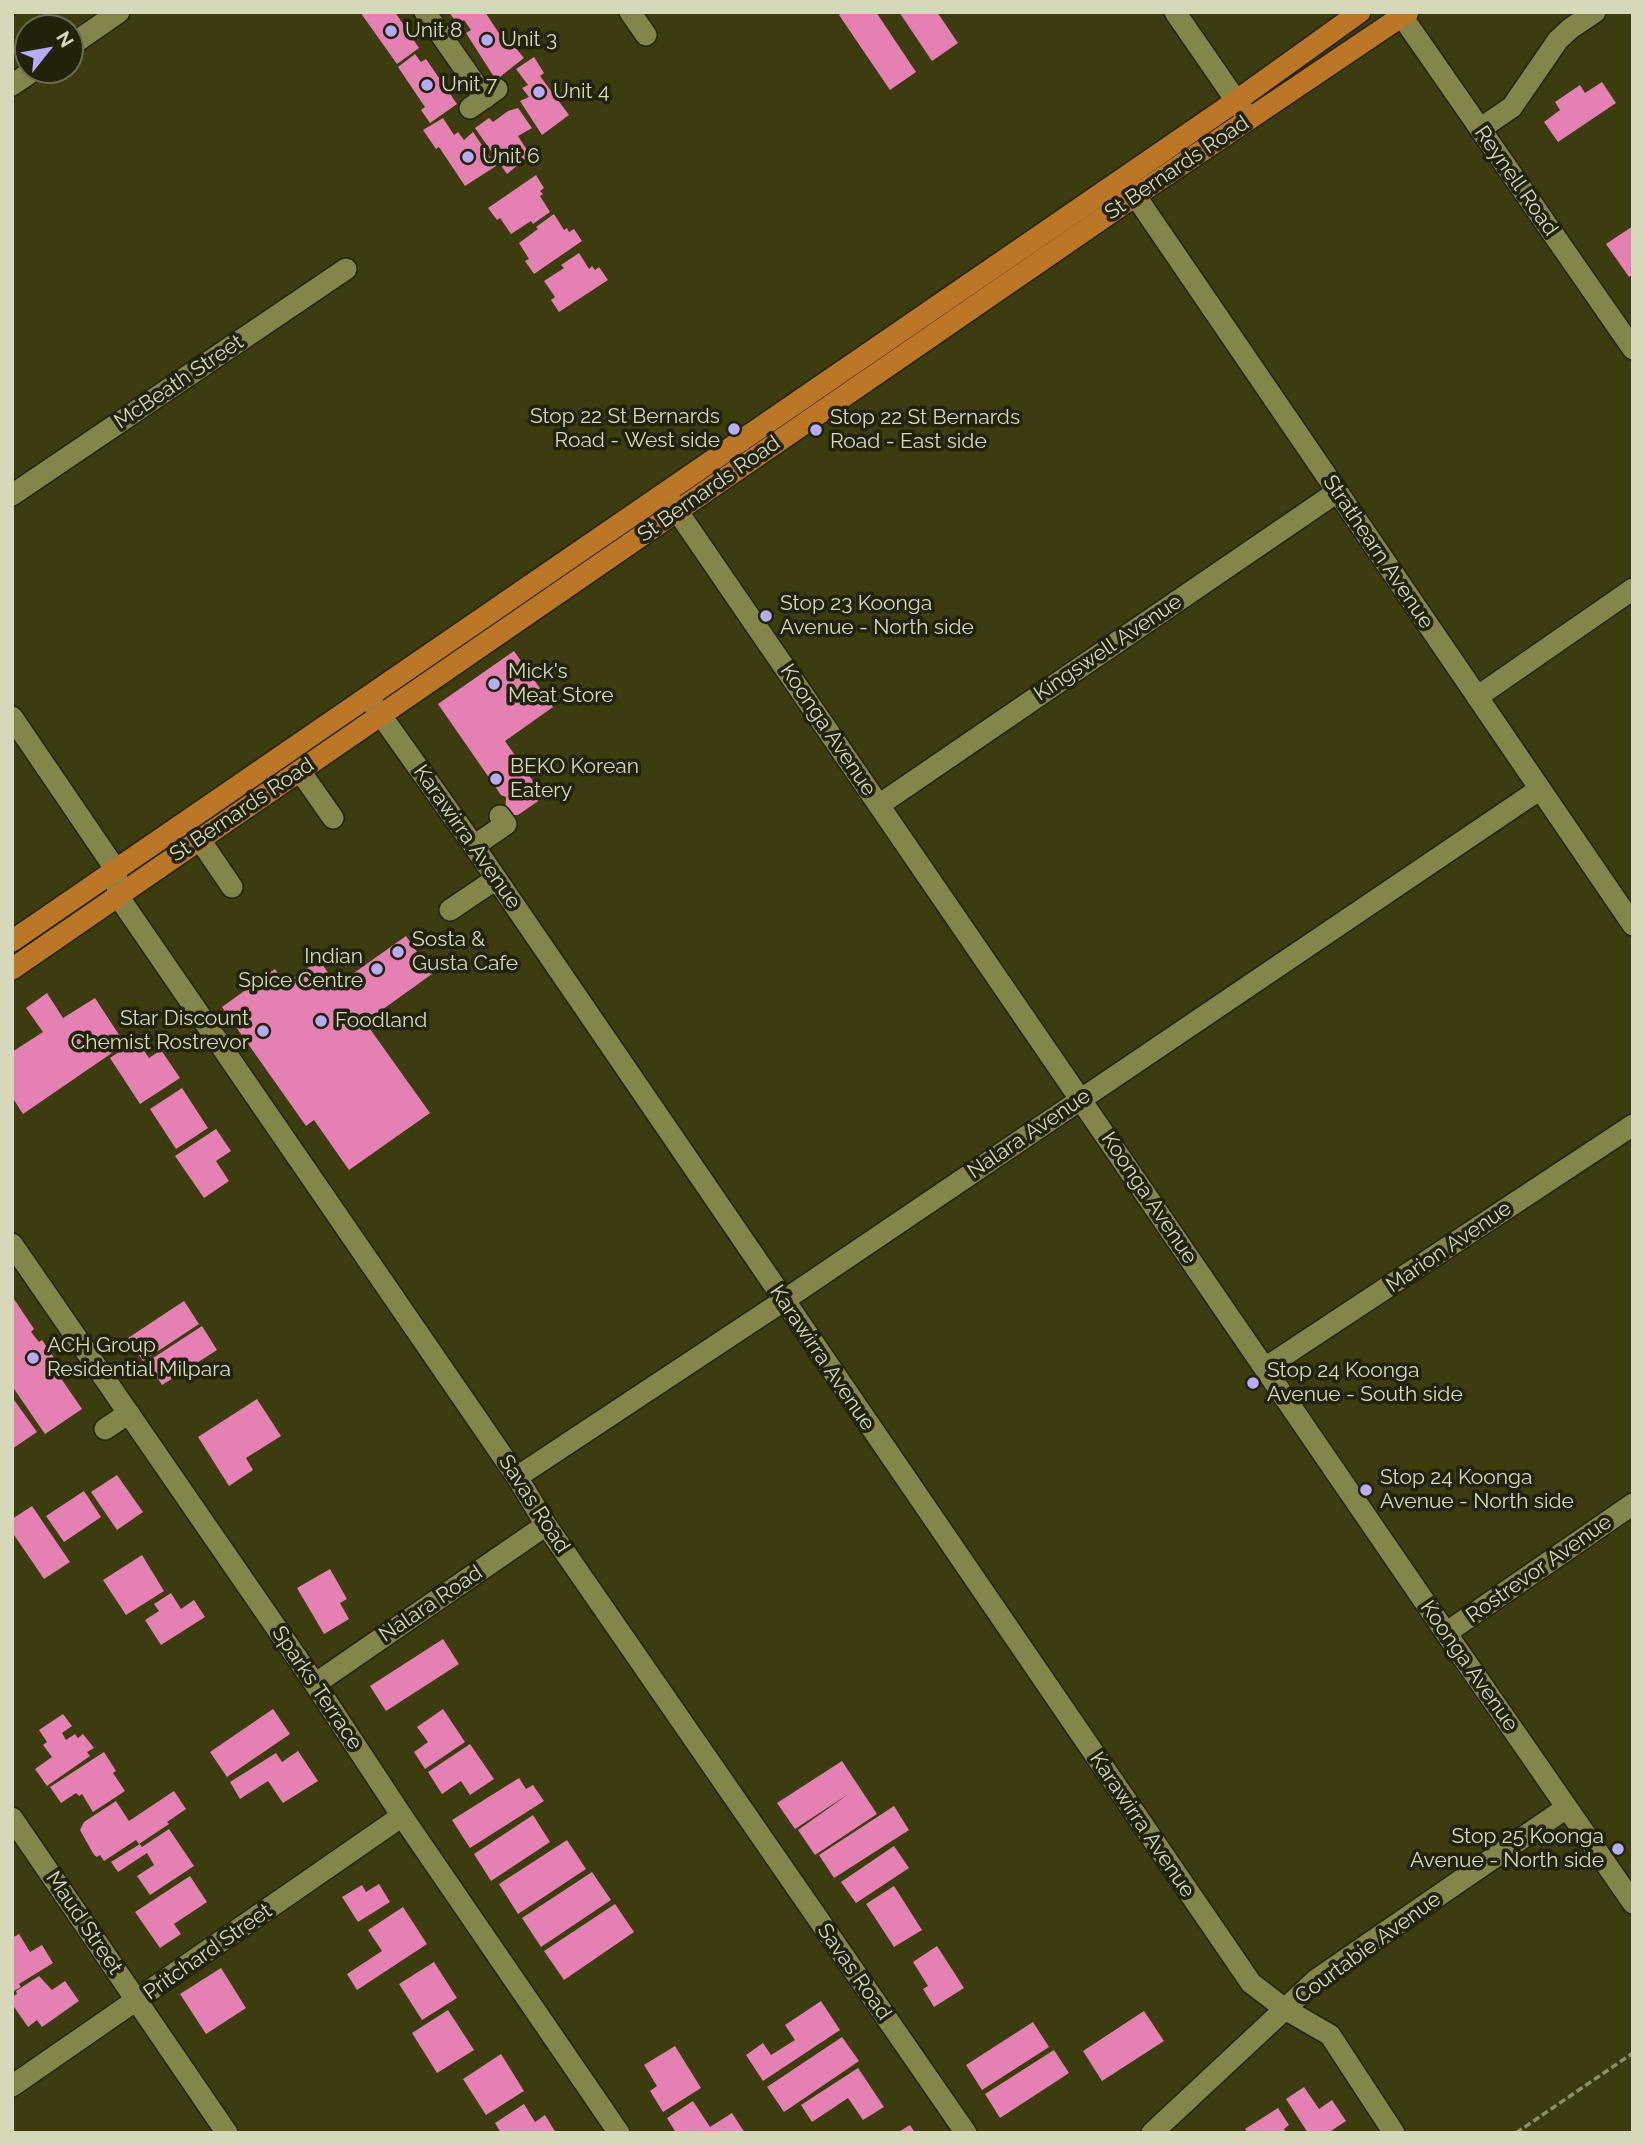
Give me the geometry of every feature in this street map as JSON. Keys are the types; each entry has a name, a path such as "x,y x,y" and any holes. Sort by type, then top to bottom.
{"main road":[{"name":"St Bernards Road","path":"12,969 382,716 671,502 1124,177 1360,12"},
{"name":"St Bernards Road","path":"12,941 368,697 671,502 1135,196 1403,14"}],"street":[{"path":"84,36 119,12"},
{"path":"425,12 484,98"},
{"path":"630,12 646,35"},
{"path":"1175,12 1249,119"},
{"path":"1480,129 1512,107 1559,40 1571,28 1595,12"},
{"name":"Reynell Road","path":"1403,14 1633,349"},
{"name":"Strathearn Avenue","path":"1124,177 1633,925"},
{"name":"McBeath Street","path":"12,495 346,269"},
{"name":"Kingswell Avenue","path":"879,805 1337,492"},
{"name":"Koonga Avenue","path":"671,502 1633,1903"},
{"path":"1477,697 1633,589"},
{"name":"Karawirra Avenue","path":"368,697 474,846 1251,1983 1285,2009 1329,2035 1394,2133"},
{"path":"12,717 116,870 118,896"},
{"path":"300,771 333,818"},
{"name":"Nalara Avenue","path":"517,1477 783,1301 1540,789"},
{"path":"474,846 506,824 500,816"},
{"path":"200,840 232,887"},
{"path":"450,910 496,879"},
{"name":"Savas Road","path":"118,896 517,1477 546,1525 966,2133"},
{"name":"Marion Avenue","path":"1265,1368 1633,1125"},
{"name":"Sparks Terrace","path":"12,1244 620,2133"},
{"path":"104,1429 129,1413"},
{"name":"Rostrevor Avenue","path":"1446,1633 1633,1504"},
{"name":"Nalara Road","path":"315,1684 546,1525"},
{"name":"Courtabie Avenue","path":"1152,2133 1317,1980 1566,1808"},
{"name":"Pritchard Street","path":"12,2086 402,1816"},
{"name":"Maud Street","path":"12,1818 227,2133"}],"path":[{"path":"1516,2133 1633,2053"}],"building":[{"name":"Unit 8","path":"360,12 395,12 419,48 397,64"},
{"name":"Unit 3","path":"449,12 485,12 510,50 515,47 524,58 496,80 466,33 471,30 464,20 457,24"},
{"path":"843,12 876,12 916,72 890,90 839,15"},
{"path":"899,12 937,12 958,43 932,61"},
{"name":"Unit 7","path":"415,54 421,62 426,59 457,104 430,123 421,110 425,107 398,67"},
{"name":"Unit 4","path":"534,57 544,73 540,76 569,115 542,135 520,101 529,97 522,88 528,85 516,69"},
{"path":"1602,82 1616,103 1558,142 1544,122 1560,110 1555,102 1580,85 1585,93"},
{"path":"518,108 532,128 518,136 530,155 507,174 475,128 489,118 493,122 508,111"},
{"name":"Unit 6","path":"443,118 454,135 458,132 464,140 473,132 496,166 465,186 439,147 436,149 423,130"},
{"path":"536,175 544,188 540,191 543,194 540,196 550,212 511,234 500,218 497,220 488,208"},
{"path":"554,214 564,230 567,228 569,232 574,229 582,241 534,274 525,261 529,259 519,243"},
{"path":"1633,226 1633,274 1629,277 1606,244"},
{"path":"579,253 589,269 592,266 595,270 599,267 608,280 559,312 551,300 555,297 544,281 564,268 561,265"},
{"path":"514,651 553,707 505,741 544,797 518,815 505,815 506,797 501,795 438,704"},
{"path":"406,936 432,974 365,1022 430,1113 349,1170 314,1120 306,1126 222,1007 275,969 285,984 319,960 337,985"},
{"path":"47,993 63,1018 95,998 125,1044 23,1114 12,1097 12,1052 43,1032 26,1008"},
{"path":"137,1040 149,1058 161,1050 180,1078 140,1104 110,1058"},
{"path":"182,1088 208,1128 176,1149 150,1109"},
{"path":"216,1129 231,1151 216,1161 229,1181 204,1198 175,1156"},
{"name":"ACH Group Residential Milpara","path":"12,1296 34,1329 31,1332 39,1342 42,1340 65,1374 60,1377 82,1409 45,1434 12,1386"},
{"path":"184,1301 199,1324 143,1361 128,1338"},
{"path":"202,1326 217,1350 162,1385 147,1362"},
{"name":"ACH Group Residential Milpara","path":"12,1397 37,1432 12,1449"},
{"path":"257,1399 281,1436 246,1458 253,1470 229,1486 198,1437"},
{"path":"117,1475 143,1512 117,1530 91,1492"},
{"path":"84,1491 101,1517 64,1542 46,1516"},
{"path":"32,1506 70,1562 44,1579 12,1532 12,1519"},
{"path":"142,1555 164,1591 126,1615 103,1580"},
{"path":"330,1569 347,1599 340,1603 349,1619 324,1634 297,1588"},
{"path":"171,1593 181,1609 194,1600 205,1617 161,1645 145,1620 159,1611 154,1604"},
{"path":"443,1639 459,1664 386,1711 370,1686"},
{"path":"273,1709 290,1734 227,1777 210,1752"},
{"path":"443,1709 465,1742 425,1769 414,1752 428,1742 417,1727"},
{"path":"63,1714 72,1726 62,1733 66,1740 75,1734 78,1738 83,1734 94,1748 87,1752 90,1756 47,1786 35,1769 52,1757 43,1745 47,1742 39,1730"},
{"path":"470,1744 494,1779 470,1795 461,1781 442,1794 428,1772"},
{"path":"298,1751 318,1781 283,1803 268,1781 240,1799 230,1782 276,1753 282,1762"},
{"path":"104,1752 125,1791 93,1812 82,1794 79,1796 76,1793 61,1803 50,1787"},
{"path":"842,1761 877,1814 815,1855 798,1830 850,1793 795,1829 777,1803"},
{"path":"519,1778 526,1789 533,1785 544,1801 470,1848 452,1820"},
{"path":"174,1791 186,1809 167,1822 169,1824 139,1844 136,1840 104,1861 100,1855 94,1855 80,1830 84,1822 116,1801 129,1821"},
{"path":"894,1806 909,1830 834,1878 819,1855"},
{"path":"533,1815 550,1842 491,1881 474,1854"},
{"path":"169,1829 194,1866 150,1895 137,1876 154,1865 147,1853 118,1872 111,1862 140,1844 142,1847"},
{"path":"567,1840 586,1869 518,1914 499,1884"},
{"path":"894,1846 909,1868 856,1903 841,1882"},
{"path":"592,1872 611,1900 541,1947 522,1918"},
{"path":"190,1876 207,1902 174,1924 181,1934 160,1948 135,1912"},
{"path":"379,1884 390,1902 358,1922 342,1897 362,1885 366,1892"},
{"path":"894,1886 922,1930 894,1947 866,1904"},
{"path":"615,1904 634,1932 564,1980 544,1951"},
{"path":"403,1907 427,1944 357,1990 347,1974 382,1951 368,1930"},
{"path":"19,1934 30,1952 42,1945 53,1963 19,1984 21,1987 12,1992 12,1938"},
{"path":"937,1946 964,1988 934,2007 923,1989 928,1986 913,1962"},
{"path":"434,1962 457,1998 422,2020 399,1984"},
{"path":"221,1968 246,2008 206,2034 180,1994"},
{"path":"39,1976 52,1990 65,1981 79,2001 42,2027 37,2020 28,2027 12,2004 12,1997 17,1994 16,1991"},
{"path":"821,2001 840,2030 763,2081 746,2055 763,2043 771,2055 795,2040 785,2025"},
{"path":"448,2010 474,2050 437,2073 412,2033"},
{"path":"1144,2011 1164,2041 1102,2081 1083,2051"},
{"path":"1033,2022 1049,2047 982,2090 966,2065"},
{"path":"842,2037 859,2061 784,2112 767,2087"},
{"path":"675,2046 701,2088 663,2112 650,2091 657,2086 644,2065"},
{"path":"1054,2050 1069,2073 1000,2118 985,2094"},
{"path":"501,2054 524,2091 486,2115 463,2079"},
{"path":"858,2068 884,2107 863,2120 848,2098 812,2122 801,2105"},
{"path":"1304,2087 1319,2109 1332,2100 1346,2121 1328,2133 1308,2133 1286,2099"},
{"path":"693,2101 710,2127 732,2113 745,2133 676,2133 667,2118"},
{"path":"524,2104 535,2122 545,2115 556,2133 501,2133 495,2123"},
{"path":"1278,2108 1289,2125 1284,2129 1286,2133 1248,2133 1245,2129"},
{"path":"910,2125 915,2133 897,2133"}],"place":[{"name":"Unit 8","path":"391,31"},
{"name":"Unit 3","path":"487,40"},
{"name":"Unit 7","path":"427,85"},
{"name":"Unit 4","path":"539,92"},
{"name":"Unit 6","path":"468,157"},
{"name":"Stop 22 St Bernards Road - West side","path":"734,429"},
{"name":"Stop 22 St Bernards Road - East side","path":"816,430"},
{"name":"Stop 23 Koonga Avenue - North side","path":"766,616"},
{"name":"Mick's Meat Store","path":"494,684"},
{"name":"BEKO Korean Eatery","path":"496,779"},
{"name":"Sosta & Gusta Cafe","path":"398,952"},
{"name":"Indian Spice Centre","path":"377,969"},
{"name":"Foodland","path":"321,1021"},
{"name":"Star Discount Chemist Rostrevor","path":"263,1031"},
{"name":"ACH Group Residential Milpara","path":"33,1358"},
{"name":"Stop 24 Koonga Avenue - South side","path":"1253,1383"},
{"name":"Stop 24 Koonga Avenue - North side","path":"1366,1490"},
{"name":"Stop 25 Koonga Avenue - North side","path":"1618,1849"}]}
